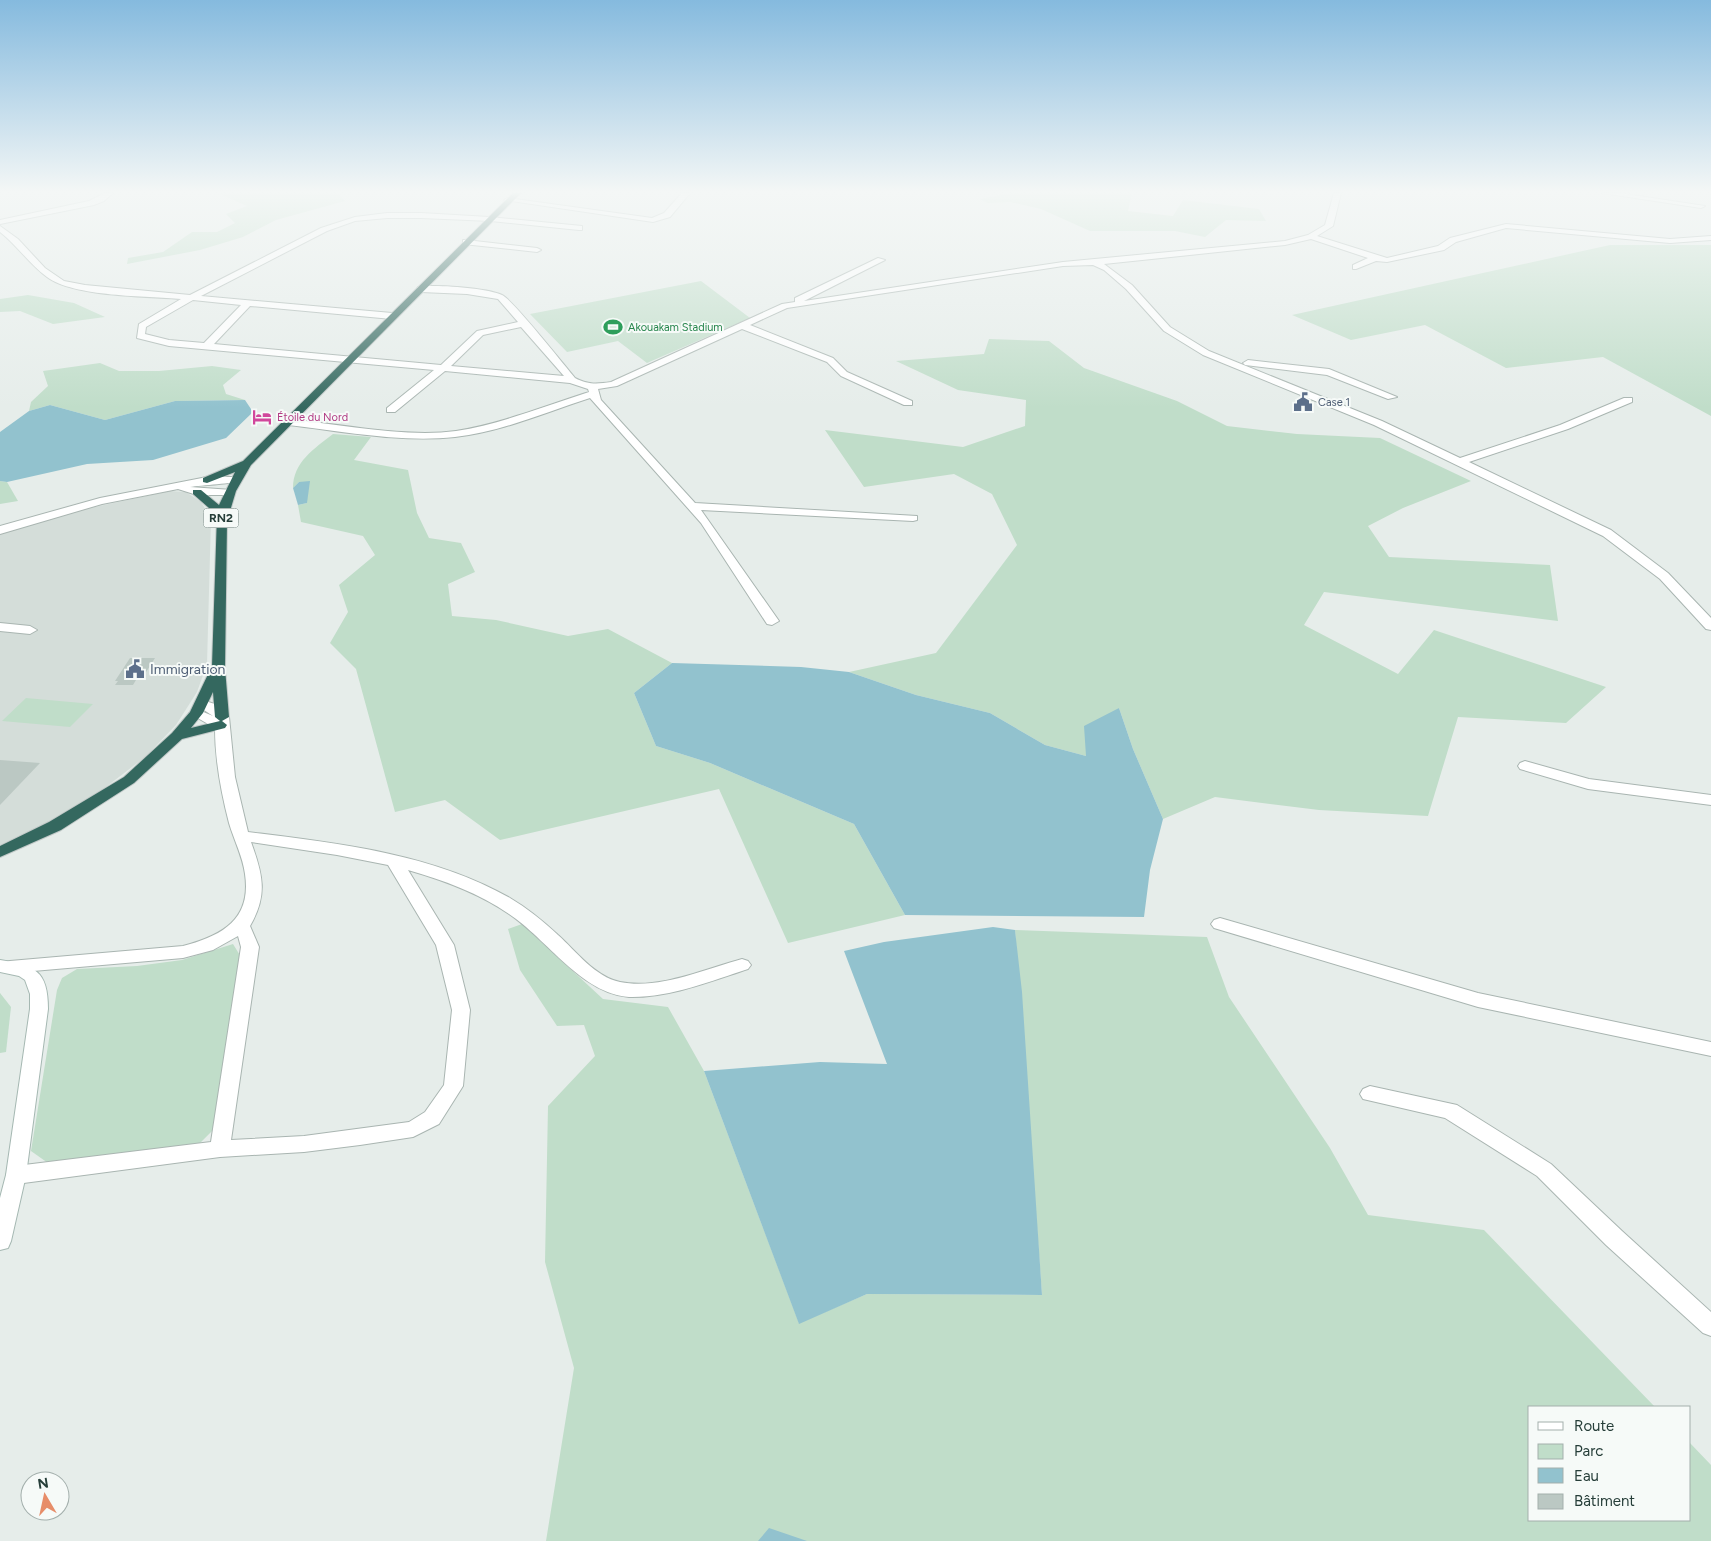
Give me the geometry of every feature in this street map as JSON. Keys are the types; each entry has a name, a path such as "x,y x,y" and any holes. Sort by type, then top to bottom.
{"highway":[{"name":"RN2","path":"0,852 55,826 129,780 177,736 199,708 219,666 222,514 228,492 234,480 247,463 444,265"},
{"path":"207,480 247,463"},
{"path":"197,492 222,514"},
{"path":"177,736 221,723 219,666"}],"street":[{"path":"38,265 58,281 92,289 392,316"},
{"path":"256,265 188,298 148,322 142,326 140,336 169,343 572,380"},
{"path":"288,422 393,434 455,434 493,426 614,384 743,326 871,265"},
{"path":"785,306 1059,265"},
{"path":"1100,265 1107,268 1130,287 1167,329 1206,353 1378,423 1559,509 1619,542 1664,576 1711,626"},
{"path":"1356,267 1360,265"},
{"path":"421,289 467,290 501,298 525,323 572,380 592,391 601,407 679,495 705,521 772,621"},
{"path":"207,346 247,304"},
{"path":"391,410 442,369 480,333 525,323"},
{"path":"743,326 830,360 844,374 908,403"},
{"path":"1206,353 1221,352 1258,366 1302,368 1329,372 1392,397"},
{"path":"1461,462 1564,427 1628,400"},
{"path":"0,530 91,503 207,480 234,480"},
{"path":"177,487 197,492 228,492"},
{"path":"692,506 914,518"},
{"path":"0,627 30,630"},
{"path":"5,966 158,957 188,952 225,938 240,926 250,914 255,896 254,874 241,836 226,775 221,723 199,708"},
{"path":"1525,766 1588,784 1711,800"},
{"path":"241,836 330,847 393,860 459,881 515,908 553,940 579,966 611,986 627,990 655,988 742,966"},
{"path":"16,1175 220,1149 304,1144 413,1129 432,1118 445,1101 453,1086 461,1010 456,983 445,945 433,922 393,860"},
{"path":"1220,924 1478,1000 1711,1049"},
{"path":"220,1149 249,955 246,934 240,926"},
{"path":"0,1241 16,1175 39,1009 39,994 33,976 5,966"},
{"path":"1370,1094 1450,1111 1544,1170 1711,1326"}],"shaded area":[{"path":"170,491 186,492 201,502 211,518 207,664 197,692 176,725 145,757 102,790 53,821 0,846 0,534 57,515"}],"green space":[{"path":"1520,265 1711,265 1711,416 1603,357 1506,368 1425,325 1351,340 1292,315"},
{"name":"Akouakam Stadium","path":"701,281 750,318 647,363 618,341 567,352 530,314"},
{"path":"28,295 74,303 105,317 53,324 20,311 0,312 0,299"},
{"path":"989,339 1049,341 1084,368 1177,401 1227,426 1297,434 1380,438 1471,481 1403,508 1368,526 1389,557 1550,565 1558,621 1324,592 1304,625 1398,674 1434,630 1606,687 1566,723 1458,717 1428,816 1319,810 1215,797 1163,819 1133,749 1119,708 1086,756 1045,745 990,713 916,695 849,672 936,653 1017,545 992,494 954,474 864,487 825,430 963,447 1025,426 1026,400 958,390 896,361 984,354"},
{"path":"100,363 119,371 159,371 212,366 241,370 223,385 226,394 245,400 175,401 105,420 50,405 29,411 31,402 48,386 43,371"},
{"path":"333,434 371,437 354,460 408,470 417,513 429,538 461,543 475,572 448,584 452,616 496,620 568,636 608,629 672,663 634,693 656,746 710,763 854,824 905,915 788,943 719,789 500,840 445,800 395,812 356,669 330,643 348,612 339,585 375,555 363,536 301,522 298,505 307,503 299,482 293,488 294,479 301,463 312,451"},
{"path":"0,481 7,482 18,501 0,504"},
{"path":"26,698 93,704 70,727 2,721"},
{"path":"522,924 603,999 668,1007 704,1071 799,1323 867,1294 1042,1295 1015,930 1207,937 1229,997 1330,1148 1368,1215 1484,1230 1654,1406 1528,1406 1528,1521 1691,1521 1691,1444 1711,1465 1711,1541 546,1541 574,1368 545,1262 548,1106 595,1056 584,1025 557,1026 520,970 508,929"},
{"path":"233,944 241,957 215,1128 200,1143 185,1146 48,1163 31,1151 57,990 62,978 77,969 137,966 182,960"},
{"path":"0,993 11,1007 6,1052 0,1053"}],"water":[{"path":"245,400 253,412 226,438 153,460 87,464 7,482 0,481 0,432 29,411 50,405 105,420 175,401"},
{"path":"310,481 307,503 298,505 293,488 299,482"},
{"path":"672,663 801,667 849,672 916,695 990,713 1045,745 1086,756 1084,726 1119,708 1133,749 1163,819 1150,870 1144,917 905,915 854,824 710,763 656,746 634,693"},
{"path":"993,927 1015,930 1022,992 1042,1295 867,1294 799,1324 704,1071 820,1062 887,1064 844,951 884,942"},
{"path":"769,1528 807,1541 758,1541"}],"building":[{"name":"Immigration","path":"130,658 155,658 141,680 136,680 133,685 115,685 118,681 115,681"},
{"path":"0,760 40,763 0,805"}],"place":[{"name":"Akouakam Stadium","path":"613,327"},
{"name":"Case 1","path":"1303,402"},
{"name":"Étoile du Nord","path":"262,417"},
{"name":"Immigration","path":"135,669"}]}
